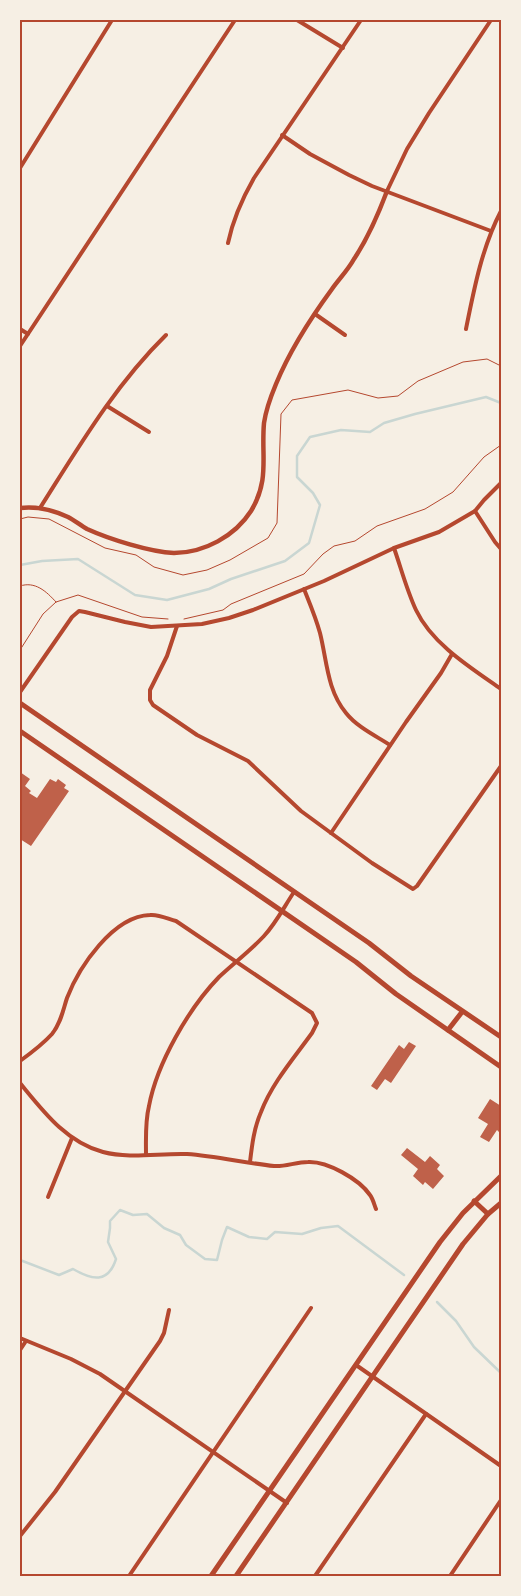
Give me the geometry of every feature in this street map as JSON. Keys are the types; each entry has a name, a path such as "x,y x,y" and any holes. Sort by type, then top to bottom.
{"main road":[{"path":"20,703 369,943 411,976 501,1037"},
{"path":"20,730 356,962 396,994 501,1067"},
{"path":"448,1030 462,1012"},
{"path":"211,1576 440,1242 474,1201 501,1176"},
{"path":"474,1201 488,1214"},
{"path":"236,1576 463,1244 488,1214 501,1202"}],"street":[{"path":"20,168 112,20"},
{"path":"20,346 235,20"},
{"path":"297,20 343,48"},
{"path":"228,243 241,201 254,178 361,20"},
{"path":"20,508 40,508 67,517 105,536 152,550 174,552 188,552 207,546 228,535 243,521 256,501 263,481 264,431 267,409 289,357 315,314 354,261 374,224 408,149 429,113 491,20"},
{"path":"282,135 310,154 348,175 387,192 491,231"},
{"path":"466,329 491,231 501,211"},
{"path":"315,314 346,335"},
{"path":"20,329 28,334"},
{"path":"40,508 107,406 142,360 166,335"},
{"path":"107,406 149,432"},
{"path":"20,692 72,617 79,611 151,627 202,624 229,618 304,589 394,548 439,532 475,512 501,483"},
{"path":"475,512 501,548"},
{"path":"394,548 415,609 422,622 452,654 501,689"},
{"path":"304,589 316,620 329,681 337,700 347,714 356,722 390,745"},
{"path":"177,626 167,656 150,690 150,700 153,705 197,735 248,761 301,811 372,863 413,888 501,766"},
{"path":"331,833 441,673 452,654"},
{"path":"146,1155 146,1128 149,1105 156,1082 175,1038 203,996 220,977 265,935 294,892"},
{"path":"20,1061 53,1033 77,976 96,948 114,931 136,917 152,915 176,921 312,1013 317,1022 312,1033 268,1096 254,1133 250,1162"},
{"path":"20,1083 51,1120 72,1138 102,1152 124,1155 185,1154 275,1166 317,1162 330,1166 350,1178 369,1193 376,1209"},
{"path":"48,1197 72,1138"},
{"path":"129,1576 311,1308"},
{"path":"20,1536 55,1492 160,1341 164,1333 169,1310"},
{"path":"20,1338 88,1367 287,1503"},
{"path":"20,1350 26,1341"},
{"path":"356,1365 501,1466"},
{"path":"315,1576 426,1414"},
{"path":"450,1576 501,1500"}],"path":[{"path":"184,619 223,610 231,604 304,574 323,554 334,546 355,541 377,526 399,517 425,510 452,492 484,457 501,445"},
{"path":"20,586 24,584 34,585 43,590 56,602"},
{"path":"20,650 43,614 56,602 78,595 142,617 168,619"}],"building":[{"path":"20,772 30,779 25,786 31,791 29,793 37,798 50,779 56,782 58,779 66,785 64,788 69,791 31,846 20,839"},
{"path":"409,1042 416,1046 391,1083 385,1079 377,1090 371,1086 399,1045 404,1049"},
{"path":"490,1099 501,1106 501,1130 500,1133 497,1130 489,1142 480,1137 488,1124 478,1118"},
{"path":"407,1148 425,1162 430,1156 440,1165 437,1169 444,1176 433,1189 425,1182 423,1185 413,1176 418,1169 401,1155"}],"waterway":[{"path":"20,565 42,561 78,559 135,595 167,600 209,589 231,579 285,561 309,543 320,505 313,493 297,477 297,456 310,437 341,430 370,432 384,423 486,397 501,403"},
{"path":"20,1260 59,1275 73,1269 87,1276 99,1278 104,1276 109,1273 116,1259 108,1242 110,1221 120,1210 133,1215 147,1214 164,1228 180,1235 186,1245 205,1259 217,1260 227,1227 249,1237 267,1239 275,1232 302,1234 321,1228 338,1226 404,1275"},
{"path":"437,1302 456,1321 474,1347 501,1373"}]}
